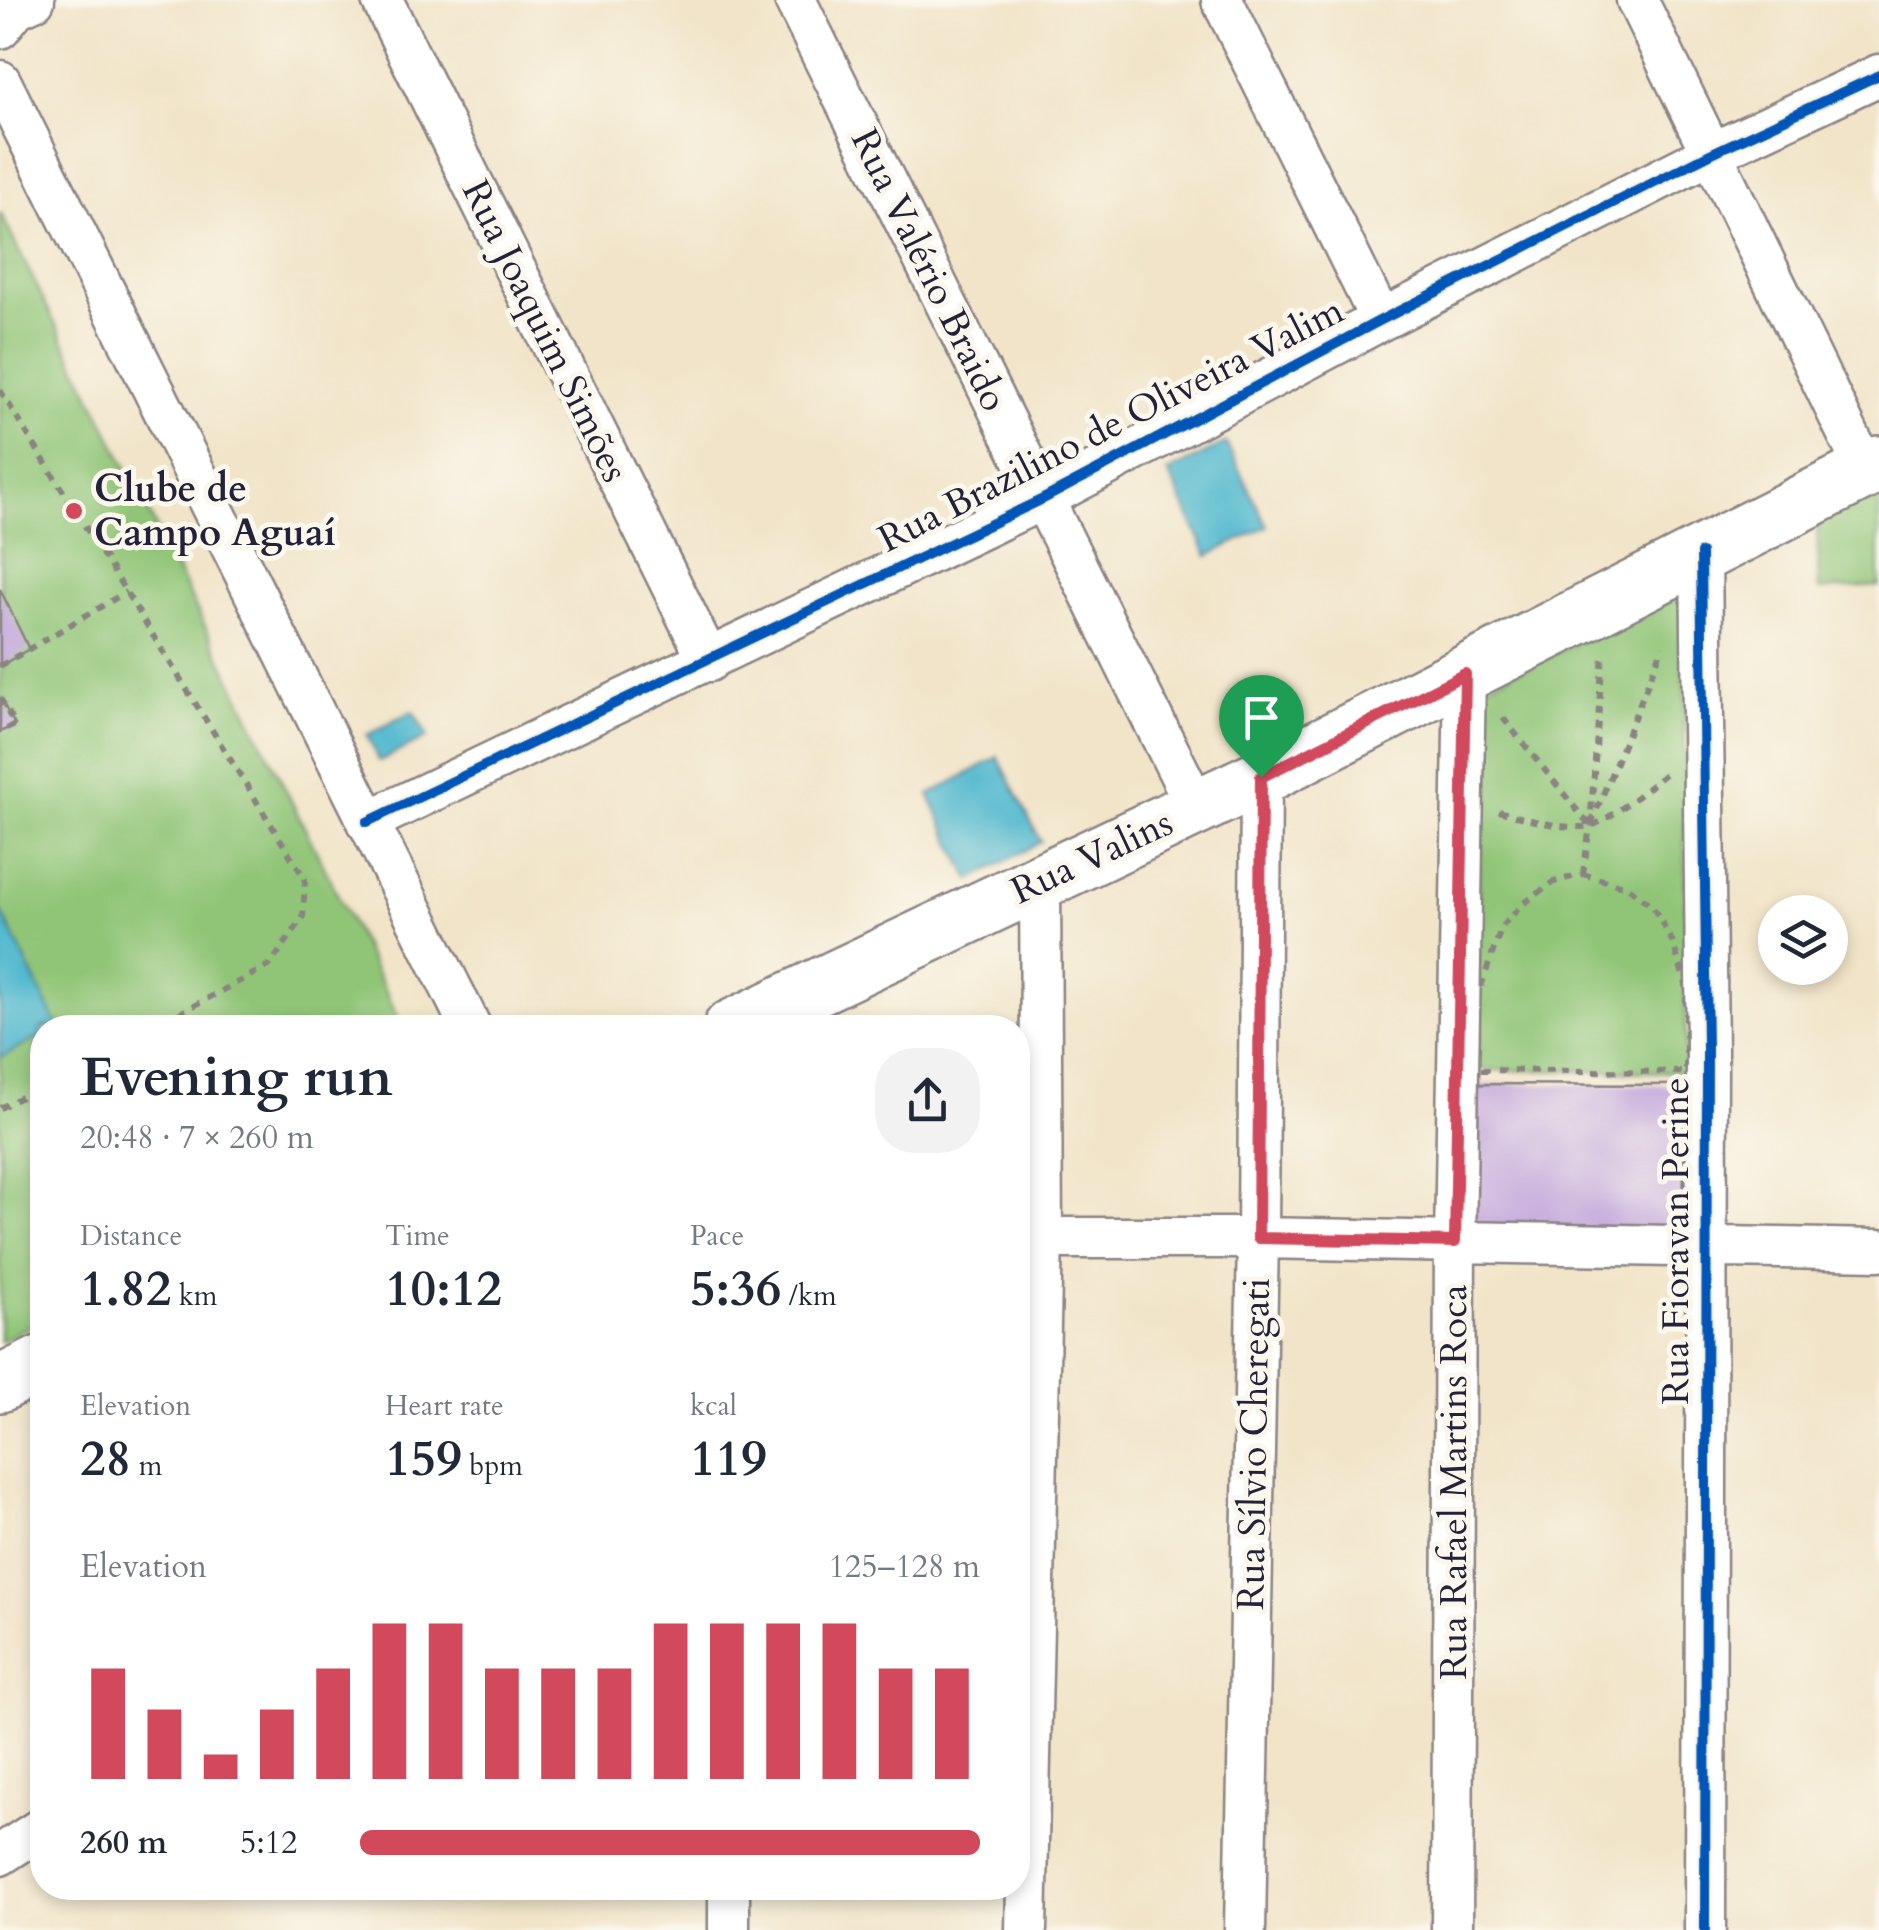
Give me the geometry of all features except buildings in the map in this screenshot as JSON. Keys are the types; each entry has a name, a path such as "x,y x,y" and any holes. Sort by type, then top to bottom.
{"street":[{"path":"0,28 16,8 34,0"},
{"name":"Rua Joaquim Simões","path":"382,0 709,661"},
{"name":"Rua Valério Braido","path":"795,0 1196,808"},
{"path":"1222,0 1381,320"},
{"path":"1637,0 1710,154 1872,466"},
{"name":"Rua Brazilino de Oliveira Valim","path":"366,822 1043,499 1381,320 1710,154 1879,75"},
{"path":"0,81 464,1015"},
{"name":"Rua Valins","path":"758,1015 1261,777 1479,689 1701,553 1872,466"},
{"name":"Rua Fioravan Perine","path":"1701,553 1707,1052 1705,1930"},
{"name":"Rua Rafael Martins Roca","path":"1452,1930 1455,1242 1479,689"},
{"name":"Rua Sílvio Cheregati","path":"1245,1930 1258,1238 1261,777"},
{"path":"1030,1757 1042,1238 1040,881"},
{"path":"1042,1238 1258,1238 1879,1250"},
{"path":"0,1384 30,1369"},
{"path":"0,1856 30,1836"},
{"path":"729,1900 729,1930"},
{"path":"1026,1930 1027,1900"}],"path":[{"path":"0,390 305,880 303,918 270,965 176,1015"},
{"path":"0,666 126,592"},
{"path":"1590,826 1670,628"},
{"path":"1583,874 1604,649"},
{"path":"1479,689 1590,826"},
{"path":"0,698 14,725 0,732"},
{"path":"1497,810 1533,822 1590,826 1638,797"},
{"path":"1477,998 1502,926 1522,904 1554,882 1583,874 1629,888 1652,907 1672,942 1686,984"},
{"path":"1477,959 1477,1070 1686,1072 1686,946"},
{"path":"0,1108 30,1092"}],"green space":[{"name":"Clube de Campo Aguaí","path":"0,212 397,1015 30,1015 30,1326 0,1342"},
{"path":"1879,491 1879,586 1819,590 1817,518"},
{"path":"1684,593 1686,1072 1477,1070 1480,688"}],"water":[{"path":"1226,443 1267,526 1208,556 1168,472"},
{"path":"413,711 428,737 379,761 367,735"},
{"path":"998,757 1041,842 970,880 929,795"},
{"path":"0,908 52,1015 30,1015 30,1042 0,1058"}],"cycle path":[{"path":"367,822 1043,499 1381,320 1710,154 1879,75"},
{"path":"1701,553 1707,1051 1705,1930"}],"place":[{"name":"Clube de Campo Aguaí","path":"74,511"}],"route":[{"path":"1465,674 1455,1242 1258,1238 1261,777 1465,674"}]}
